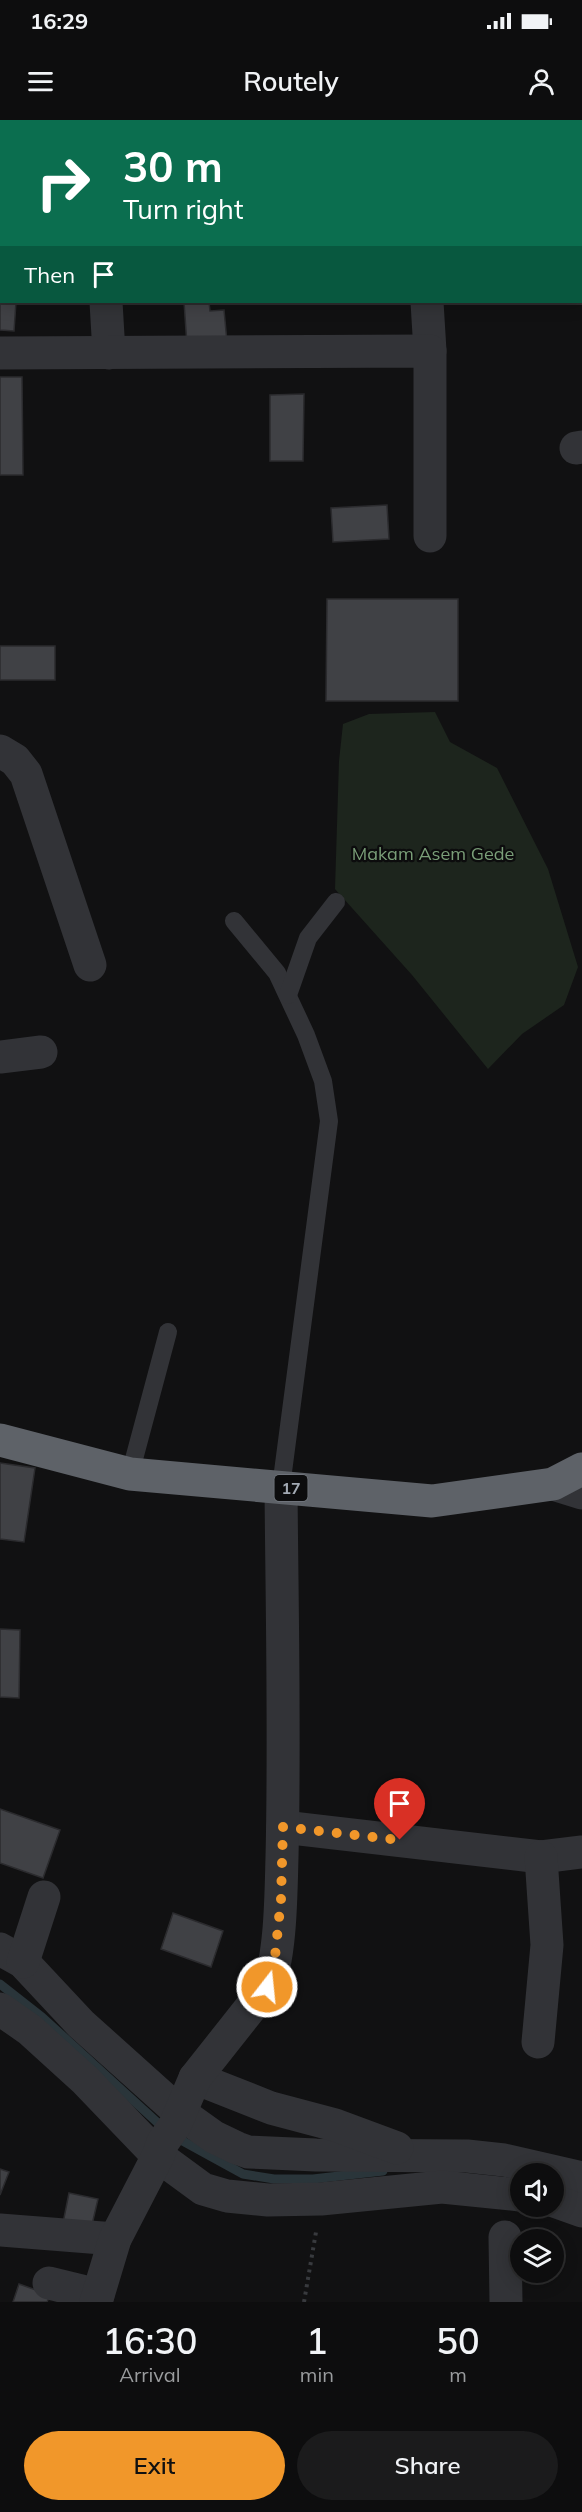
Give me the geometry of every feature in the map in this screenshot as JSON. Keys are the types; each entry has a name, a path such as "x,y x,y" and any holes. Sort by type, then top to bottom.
{"highway":[{"name":"17","path":"0,1440 130,1474 432,1501 568,1488 582,1469"}],"street":[{"path":"106,303 109,354"},
{"path":"427,303 430,351 430,536"},
{"path":"0,353 430,351"},
{"path":"0,751 15,760 26,774 90,965"},
{"path":"0,1057 41,1052"},
{"path":"49,2283 97,2298 115,2240 195,2078 267,1987 273,1976 281,1899 283,1827 281,1487"},
{"path":"283,1827 541,1857 582,1852"},
{"path":"538,2042 547,1946 541,1857"},
{"path":"44,1897 11,1956 81,2024 169,2134 203,2189 227,2196 268,2200 321,2199 437,2167 504,2160 582,2178"},
{"path":"0,2009 30,2030 86,2080 169,2134 220,2141 248,2152 437,2167"},
{"path":"195,2078 271,2108 335,2125 437,2167 510,2192"},
{"path":"564,2205 582,2211"},
{"path":"0,2230 115,2240"},
{"path":"505,2237 506,2302"}],"lane":[{"path":"288,995 308,938 336,902"},
{"path":"234,921 277,973 288,995 323,1081 329,1121 281,1487"},
{"path":"130,1474 168,1332"}],"path":[{"path":"304,2302 321,2199"}],"green space":[{"name":"Makam Asem Gede","path":"435,712 450,742 497,768 548,869 578,967 564,1005 522,1034 488,1069 412,975 335,889 339,761 343,724 369,714"}],"building":[{"path":"0,303 16,303 14,331 0,330"},
{"path":"184,303 209,303 210,311 224,310 227,342 187,345"},
{"path":"0,377 22,377 23,475 0,475"},
{"path":"304,394 303,461 270,461 270,395"},
{"path":"387,505 389,539 333,542 331,508"},
{"path":"327,599 458,599 458,701 326,701"},
{"path":"0,646 55,646 55,680 0,680"},
{"path":"0,1463 35,1468 24,1542 0,1539"},
{"path":"0,1629 20,1630 19,1698 0,1697"},
{"path":"0,1809 60,1830 43,1878 0,1863"},
{"path":"173,1913 223,1931 211,1967 161,1949"},
{"path":"0,2169 9,2172 0,2195"},
{"path":"69,2193 98,2199 91,2229 63,2223"},
{"path":"19,2284 50,2295 47,2302 13,2302"}],"waterway":[{"path":"0,1984 42,2017 170,2134 243,2174 274,2179 313,2179 383,2171"}],"route":[{"path":"267,1987 273,1976 281,1899 283,1827 400,1840"}]}
